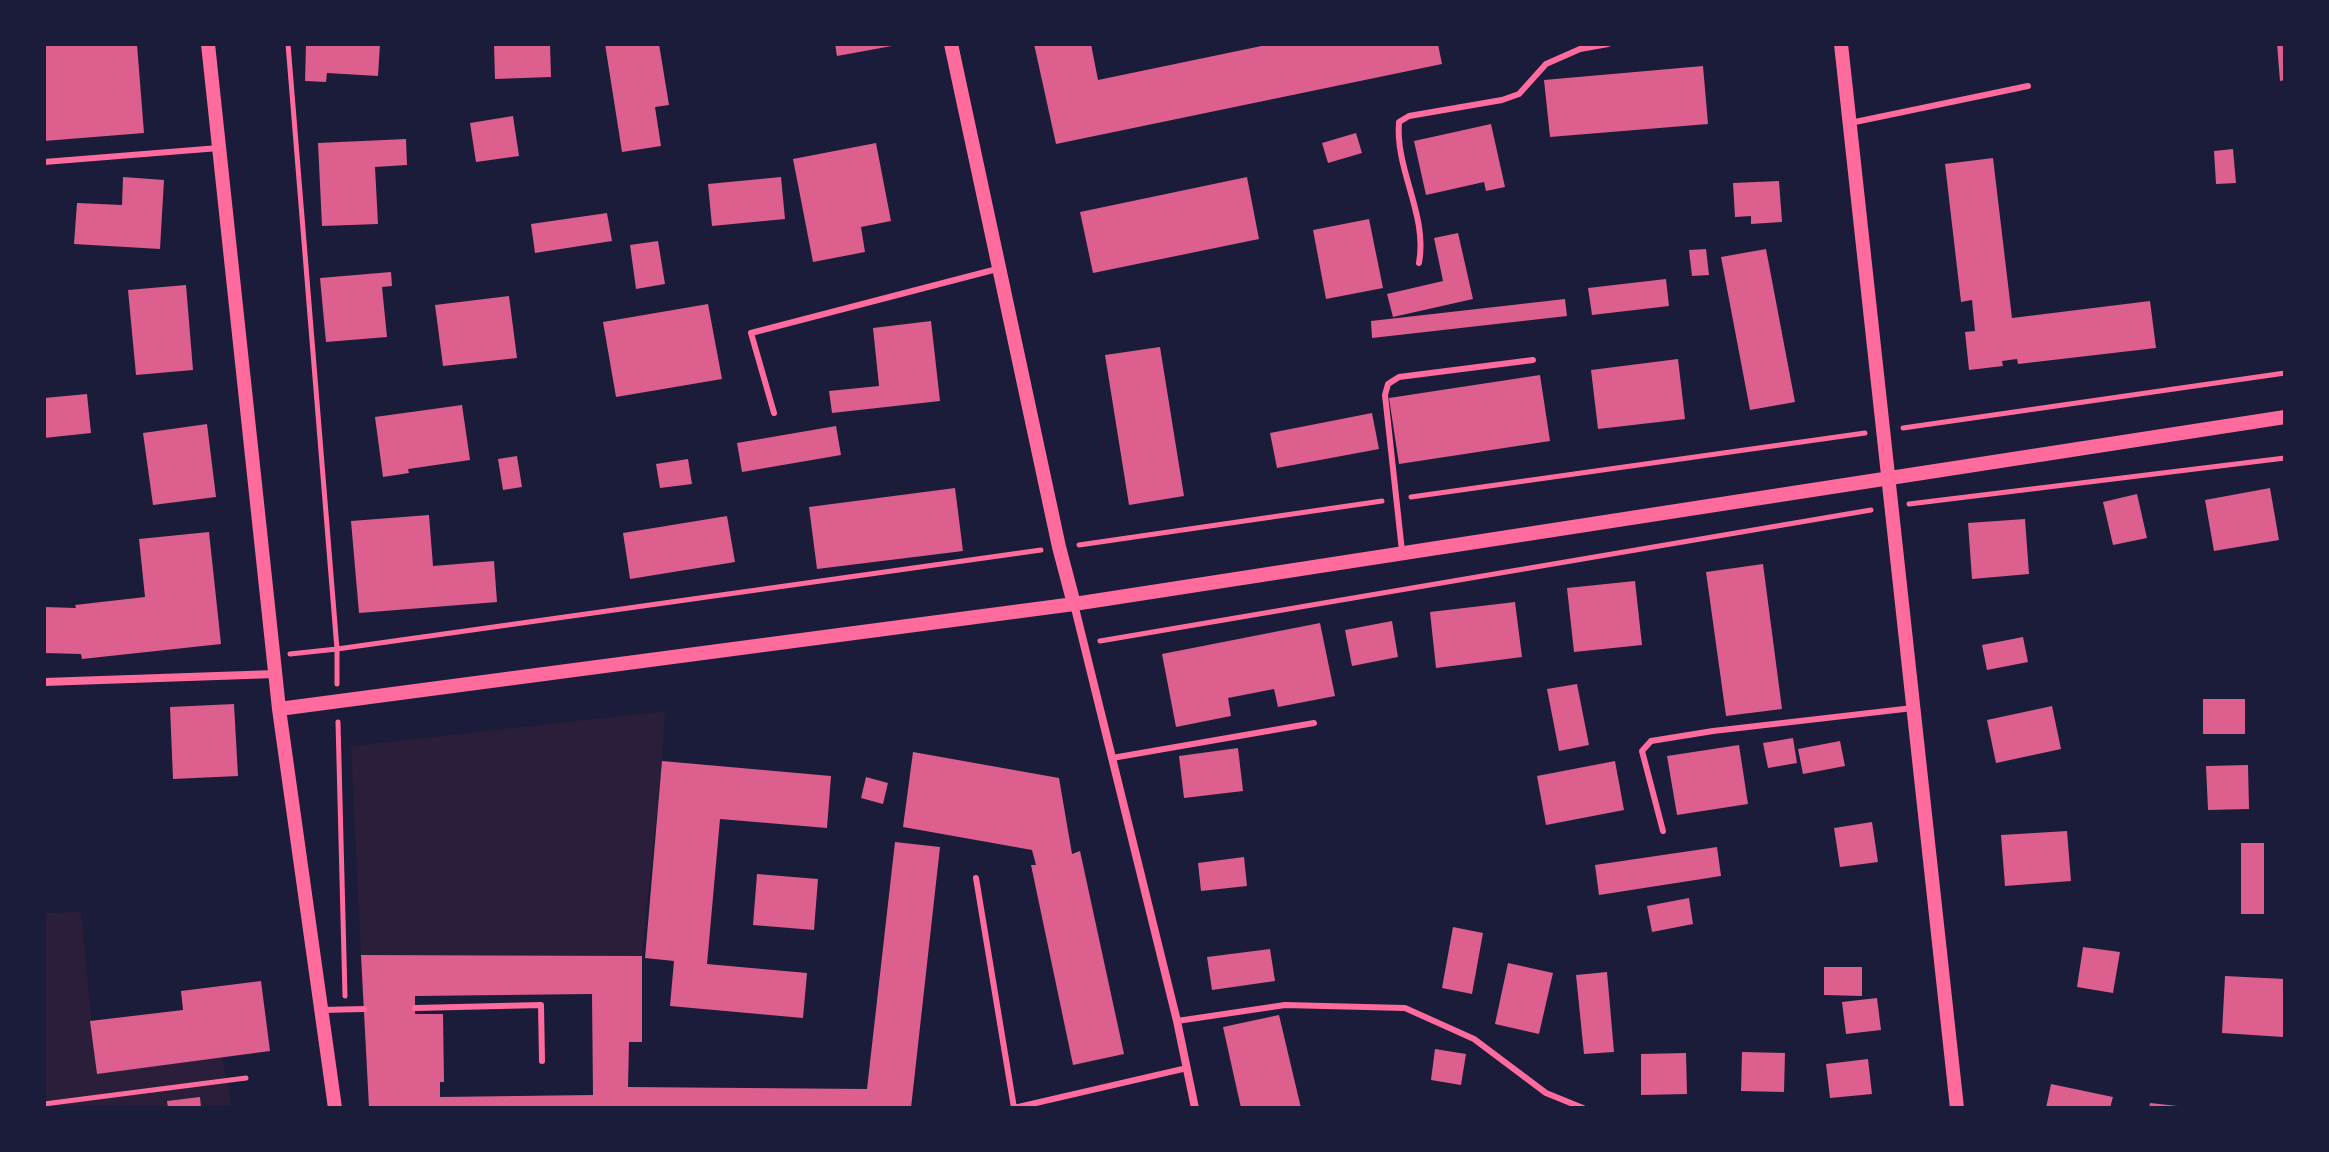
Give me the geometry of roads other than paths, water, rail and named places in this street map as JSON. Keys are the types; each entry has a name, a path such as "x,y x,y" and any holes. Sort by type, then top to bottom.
{"street":[{"path":"208,44 279,709 335,1108"},
{"path":"951,44 1059,547 1177,1021 1195,1108"},
{"path":"1841,44 1957,1108"},
{"path":"279,709 1074,604 2285,417"},
{"path":"44,682 275,674"}],"lane":[{"path":"1419,263 1422,251 1419,224 1397,139 1399,122 1409,116 1502,100 1519,94 1546,64 1580,49 1608,44"},
{"path":"1850,123 2028,86"},
{"path":"44,162 219,148"},
{"path":"774,413 751,333 1000,268"},
{"path":"1402,553 1385,395 1388,384 1399,377 1533,360"},
{"path":"1663,831 1642,751 1651,741 1913,708"},
{"path":"1112,758 1314,723"},
{"path":"976,878 1014,1108 1187,1068"},
{"path":"415,1008 541,1005 542,1061"},
{"path":"1177,1021 1285,1005 1405,1008 1474,1039 1546,1093 1583,1108"},
{"path":"321,1010 364,1009"}]}
